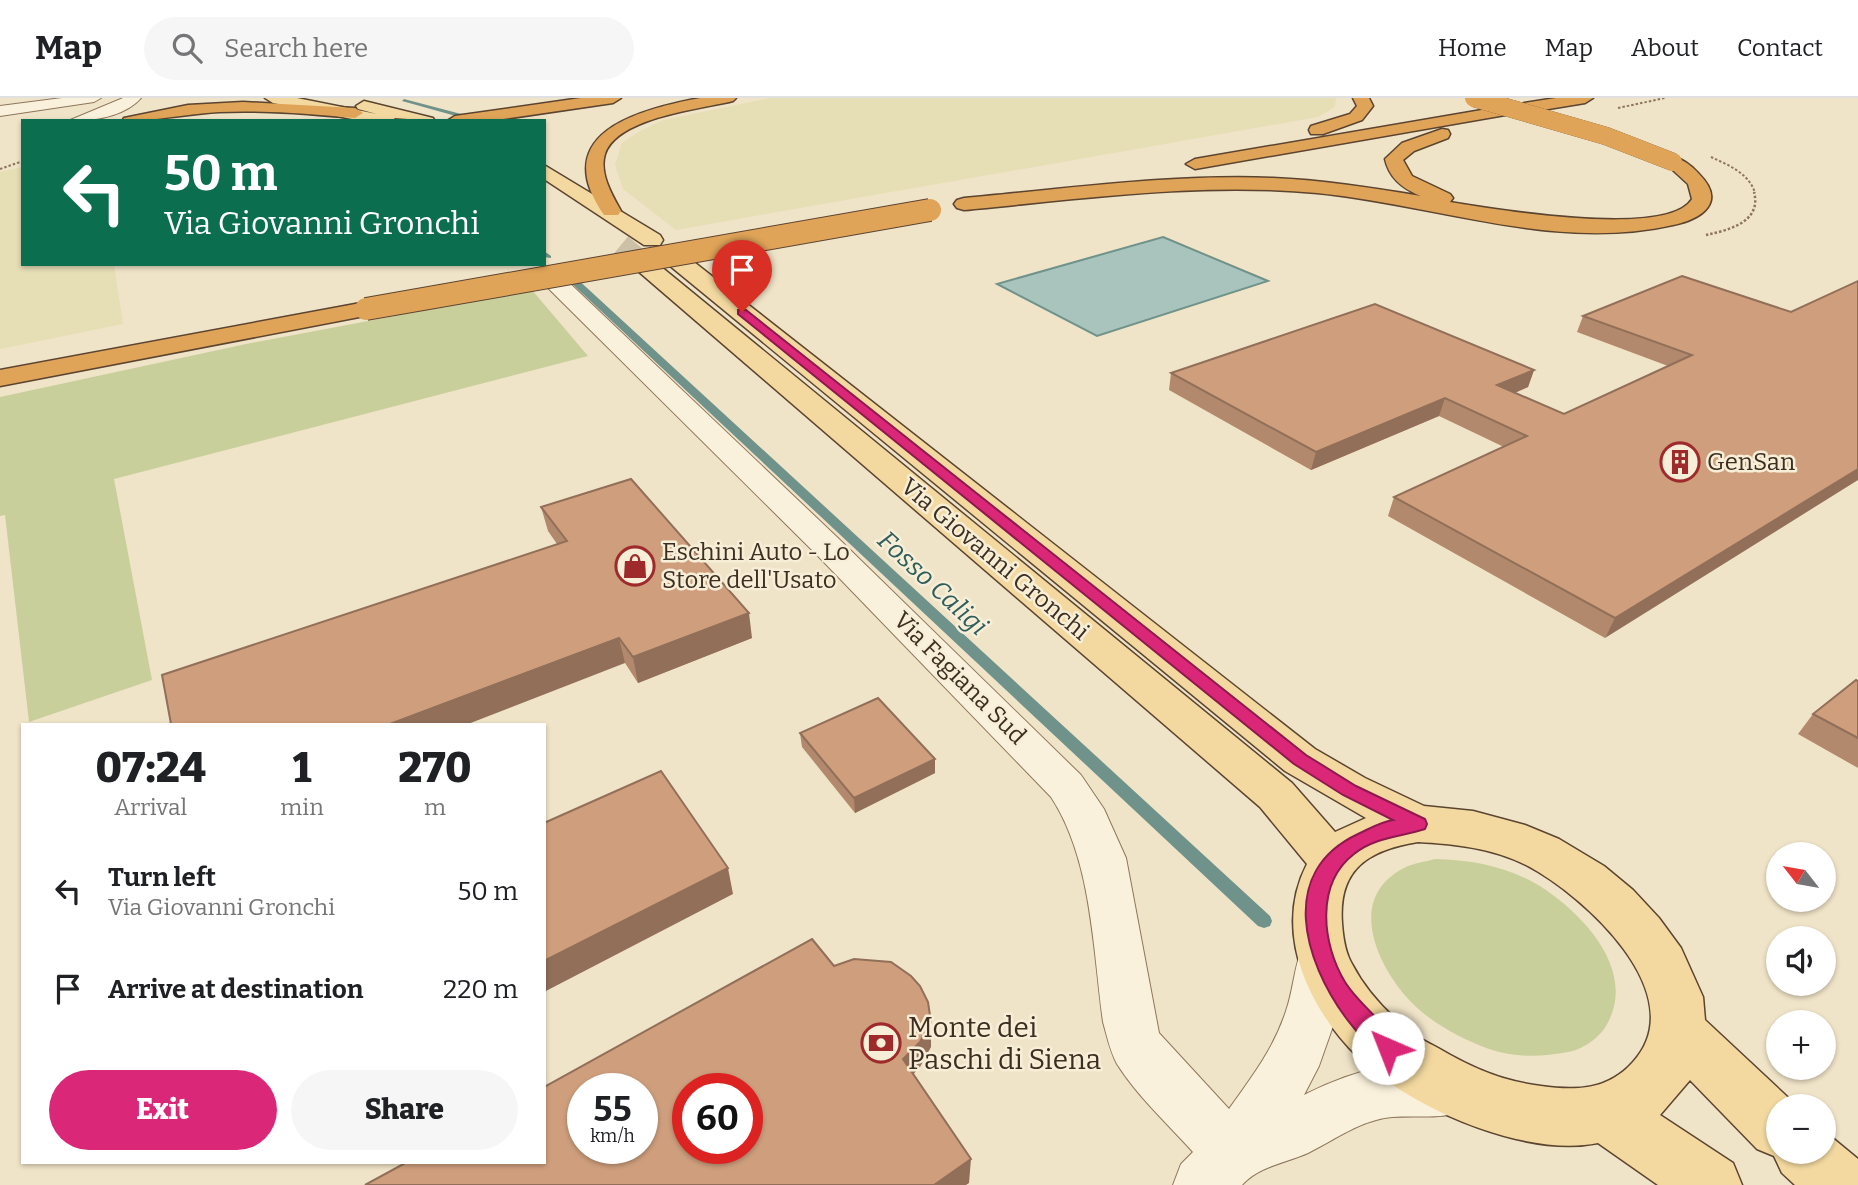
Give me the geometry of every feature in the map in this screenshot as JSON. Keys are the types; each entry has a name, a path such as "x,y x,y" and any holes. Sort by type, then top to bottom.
{"highway":[{"path":"128,119 174,98"},
{"path":"468,119 613,98"},
{"path":"611,211 595,177 595,157 603,142 623,128 647,118 677,108 728,98"},
{"path":"1251,146 1346,122 1363,112 1365,106 1361,98"},
{"path":"925,206 1159,184 1257,183 1330,188 1548,222 1623,225 1671,220 1687,214 1699,205 1703,193 1696,180 1672,162 1606,136 1474,98"},
{"path":"1183,158 1585,98"},
{"path":"140,119 186,110 252,105 355,113"},
{"path":"964,204 1516,108"},
{"path":"1516,108 1417,143 1398,154 1394,165 1405,180 1434,195 1548,222"},
{"path":"0,365 925,206 1101,172"},
{"path":"0,378 363,303"}],"main road":[{"path":"273,98 380,119"},
{"path":"318,98 418,119"},
{"name":"Via Giovanni Gronchi","path":"546,172 611,211 649,253 1276,795 1333,862"},
{"name":"Via Giovanni Gronchi","path":"546,191 649,253 1300,760 1349,790 1418,824"},
{"path":"1418,824 1467,827 1510,838 1558,860 1599,888 1629,916 1666,970 1675,998 1678,1030 1674,1053 1662,1077 1631,1103 1605,1113 1572,1118 1531,1115 1496,1107 1451,1090 1388,1048 1338,989 1322,958 1316,931 1316,905 1324,877 1333,862 1348,847 1387,829 1418,824"},
{"path":"1678,1030 1766,1116"},
{"path":"1605,1113 1711,1185"},
{"path":"1818,1164 1842,1185"}],"street":[{"path":"0,111 94,98"},
{"path":"82,119 120,107 134,98"},
{"name":"Via Fagiana Sud","path":"554,281 828,547 1066,786 1082,808 1103,858 1129,1022 1136,1046 1217,1169"},
{"path":"1217,1169 1292,1066 1312,1009 1322,958"},
{"path":"1217,1169 1333,1109 1360,1099 1390,1091 1451,1090"}],"path":[{"path":"0,169 21,162"}],"shaded area":[{"path":"770,98 1336,98 1335,107 1318,117 676,230 623,189 615,165 622,143 640,131 663,120"},
{"path":"21,167 21,266 114,266 123,324 0,349 0,172"}],"green space":[{"path":"532,290 588,356 114,479 152,680 29,722 5,515 0,516 0,397 246,344"},
{"path":"1435,859 1492,866 1533,882 1562,902 1592,932 1612,968 1616,987 1614,1006 1606,1026 1595,1039 1568,1052 1538,1056 1509,1054 1458,1036 1429,1018 1412,1003 1388,971 1379,952 1371,914 1375,897 1386,881 1408,866"}],"water":[{"path":"1163,237 1268,281 1097,336 997,284"}],"building":[{"name":"GenSan","path":"1682,276 1791,312 1858,281 1858,469 1615,618 1394,497 1527,436 1445,398 1316,452 1171,373 1375,304 1534,370 1497,385 1564,414 1692,355 1583,316"},
{"path":"631,479 749,613 633,657 619,638 393,723 171,723 162,675 567,541 541,507"},
{"path":"1858,681 1858,738 1813,714"},
{"path":"878,698 935,759 854,798 800,733"},
{"path":"661,771 728,868 546,960 546,822"},
{"path":"812,939 834,966 854,959 891,962 911,976 928,1002 931,1022 920,1042 903,1059 971,1159 934,1185 365,1185 403,1164 546,1164 546,1086 567,1074 567,1164 658,1164 658,1073 569,1073"}],"waterway":[{"name":"Fosso Caligi","path":"404,100 463,116"},
{"name":"Fosso Caligi","path":"571,278 1264,921"}],"tunnel":[{"path":"621,245 646,266"}],"place":[{"name":"GenSan","path":"1680,462"},
{"name":"Eschini Auto - Lo Store dell'Usato","path":"635,566"},
{"name":"Monte dei Paschi di Siena","path":"881,1043"}],"route":[{"path":"742,312 1300,760 1349,790 1418,824 1387,829 1348,847 1333,862 1324,877 1316,905 1316,931 1322,958 1338,989 1388,1048"}]}
